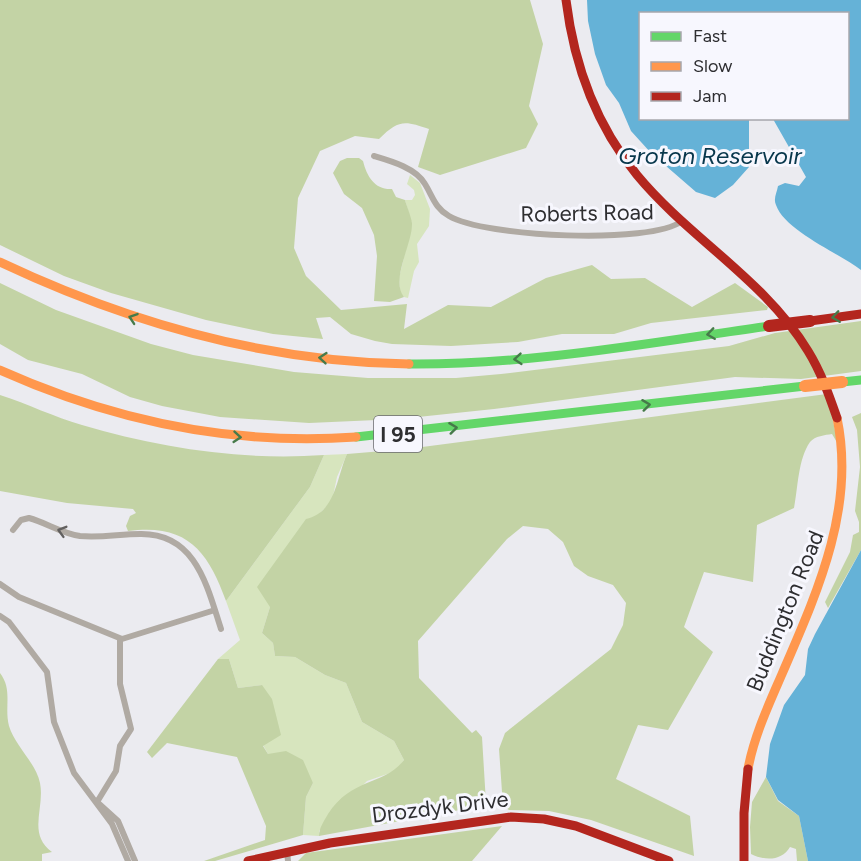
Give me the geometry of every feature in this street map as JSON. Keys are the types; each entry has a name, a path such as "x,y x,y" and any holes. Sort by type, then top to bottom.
{"main road":[{"name":"Buddington Road","path":"566,0 576,61 595,110 631,169 682,221 776,306 799,335 814,357 832,397 844,454 844,498 840,529 830,566 770,704 752,753 745,799 742,857"},
{"path":"0,262 55,288"},
{"path":"0,269 143,322 220,342 306,357 369,363 481,362 861,314"},
{"name":"I 95","path":"0,370 86,403 199,432 236,438 278,439 376,436 861,380"},
{"path":"0,379 43,396 116,417 199,432"},
{"name":"Drozdyk Drive","path":"248,861 288,856 478,820 517,818 572,824 669,861"}],"street":[{"name":"Roberts Road","path":"374,156 391,161 419,176 433,202 449,216 500,231 539,235 620,235 674,228 682,221"},
{"path":"13,530 21,520 29,518 70,534 117,536 150,534 181,547 201,571 221,629"},
{"path":"0,584 19,597 120,639 130,639 214,609"},
{"path":"0,616 9,622 47,672 48,697 57,732 75,776 112,824 128,861"},
{"path":"97,802 116,771 120,746 131,729 120,684 120,639"},
{"path":"97,802 118,821 135,861"}],"green space":[{"path":"0,0 530,0 543,44 529,106 538,124 526,148 440,175 418,167 429,129 407,123 391,128 379,139 355,136 320,151 298,198 294,248 306,276 341,310 407,304 404,329 448,305 491,307 546,278 592,265 611,279 645,278 692,307 735,283 768,307 767,310 651,323 614,334 562,334 518,342 451,346 392,344 351,334 330,317 316,318 323,339 273,334 206,320 111,293 64,276 0,245"},
{"path":"347,158 359,158 363,161 376,185 392,189 396,197 405,200 411,217 411,231 399,281 404,297 390,302 374,301 377,256 374,235 362,208 344,194 333,173 340,161"},
{"path":"410,175 420,183 430,209 429,226 417,244 419,262 414,271 408,298 400,293 399,278 412,224 405,200 412,200 415,195 414,190 407,184"},
{"path":"0,283 56,310 151,344 193,355 294,372 368,378 456,378 501,374 729,346 775,333 861,321 861,371 801,379 735,377 494,409 399,419 309,423 220,417 162,406 130,397 82,374 28,360 0,344"},
{"path":"827,394 838,444 832,434 817,437 810,442 801,465 794,508 757,525 753,582 704,572 684,627 713,652 668,730 638,725 616,779 690,816 694,856 591,820 549,811 509,810 503,806 499,749 505,733 611,649 623,625 626,603 613,585 588,576 574,566 563,542 548,529 523,526 507,539 418,641 419,678 472,733 476,730 482,737 486,803 481,811 476,807 319,836 323,822 337,802 357,788 387,774 404,760 394,741 362,722 346,683 325,675 295,657 275,656 273,643 262,633 270,607 257,587 306,519 316,515 329,502 347,454 407,449"},
{"path":"0,395 82,425 171,446 263,456 324,455 310,487 226,601 211,568 192,544 180,536 166,532 128,531 126,526 130,516 136,513 133,509 67,503 0,491"},
{"path":"861,413 861,550 828,608 825,602 850,552 853,535 859,532 859,522 855,511 860,467 857,430 852,417"},
{"path":"347,454 337,477 332,501 316,517 270,607 262,633 273,643 275,656 295,657 325,675 346,683 362,722 394,741 404,760 396,771 367,781 319,831 319,836 303,835 306,797 313,783 268,754 263,745 262,685 238,688 229,659 218,659 240,640 226,601 310,487 324,455"},
{"path":"218,659 229,659 238,688 262,685 272,699 281,735 263,746 268,754 286,751 303,760 313,783 306,797 303,835 215,861 204,861 265,840 266,826 237,757 167,743 152,758 147,752"},
{"path":"0,673 6,686 9,726 34,768 40,783 38,820 40,837 52,852 42,854 42,861 0,861"},
{"path":"766,777 778,801 799,816 808,861 797,861 796,849 790,847 787,852 773,858 762,858 751,854 752,802"},
{"path":"502,826 472,861 298,861 306,853"}],"water":[{"name":"Groton Reservoir","path":"587,0 861,0 861,270 801,233 781,215 775,200 778,186 785,183 799,186 806,177 774,120 849,120 849,12 639,12 639,120 749,120 749,167 733,185 715,198 696,192 651,153 631,131 619,103 606,85 595,54 588,21"},
{"path":"861,550 861,861 808,861 799,816 778,800 766,777 770,744 784,705 805,675 808,649 815,634"}],"traffic: fast":[{"path":"409,364 544,357 769,326"},
{"path":"842,382 861,380"},
{"path":"356,437 805,386"}],"traffic: slow":[{"path":"0,262 98,303 148,321 199,335 302,356 355,362 409,364"},
{"path":"0,370 86,403 174,426 264,437 309,439 356,437"},
{"path":"805,386 842,382"},
{"path":"748,769 762,720 808,612 830,549 841,485 842,452 837,418"}],"traffic: jam":[{"path":"566,0 575,48 589,93 622,156 658,198 749,281 790,326 817,367 837,418"},
{"path":"810,321 861,314"},
{"path":"769,326 810,321"},
{"path":"744,861 744,813 748,769"},
{"path":"248,861 330,843 511,817 544,819 576,826 669,861"}]}
